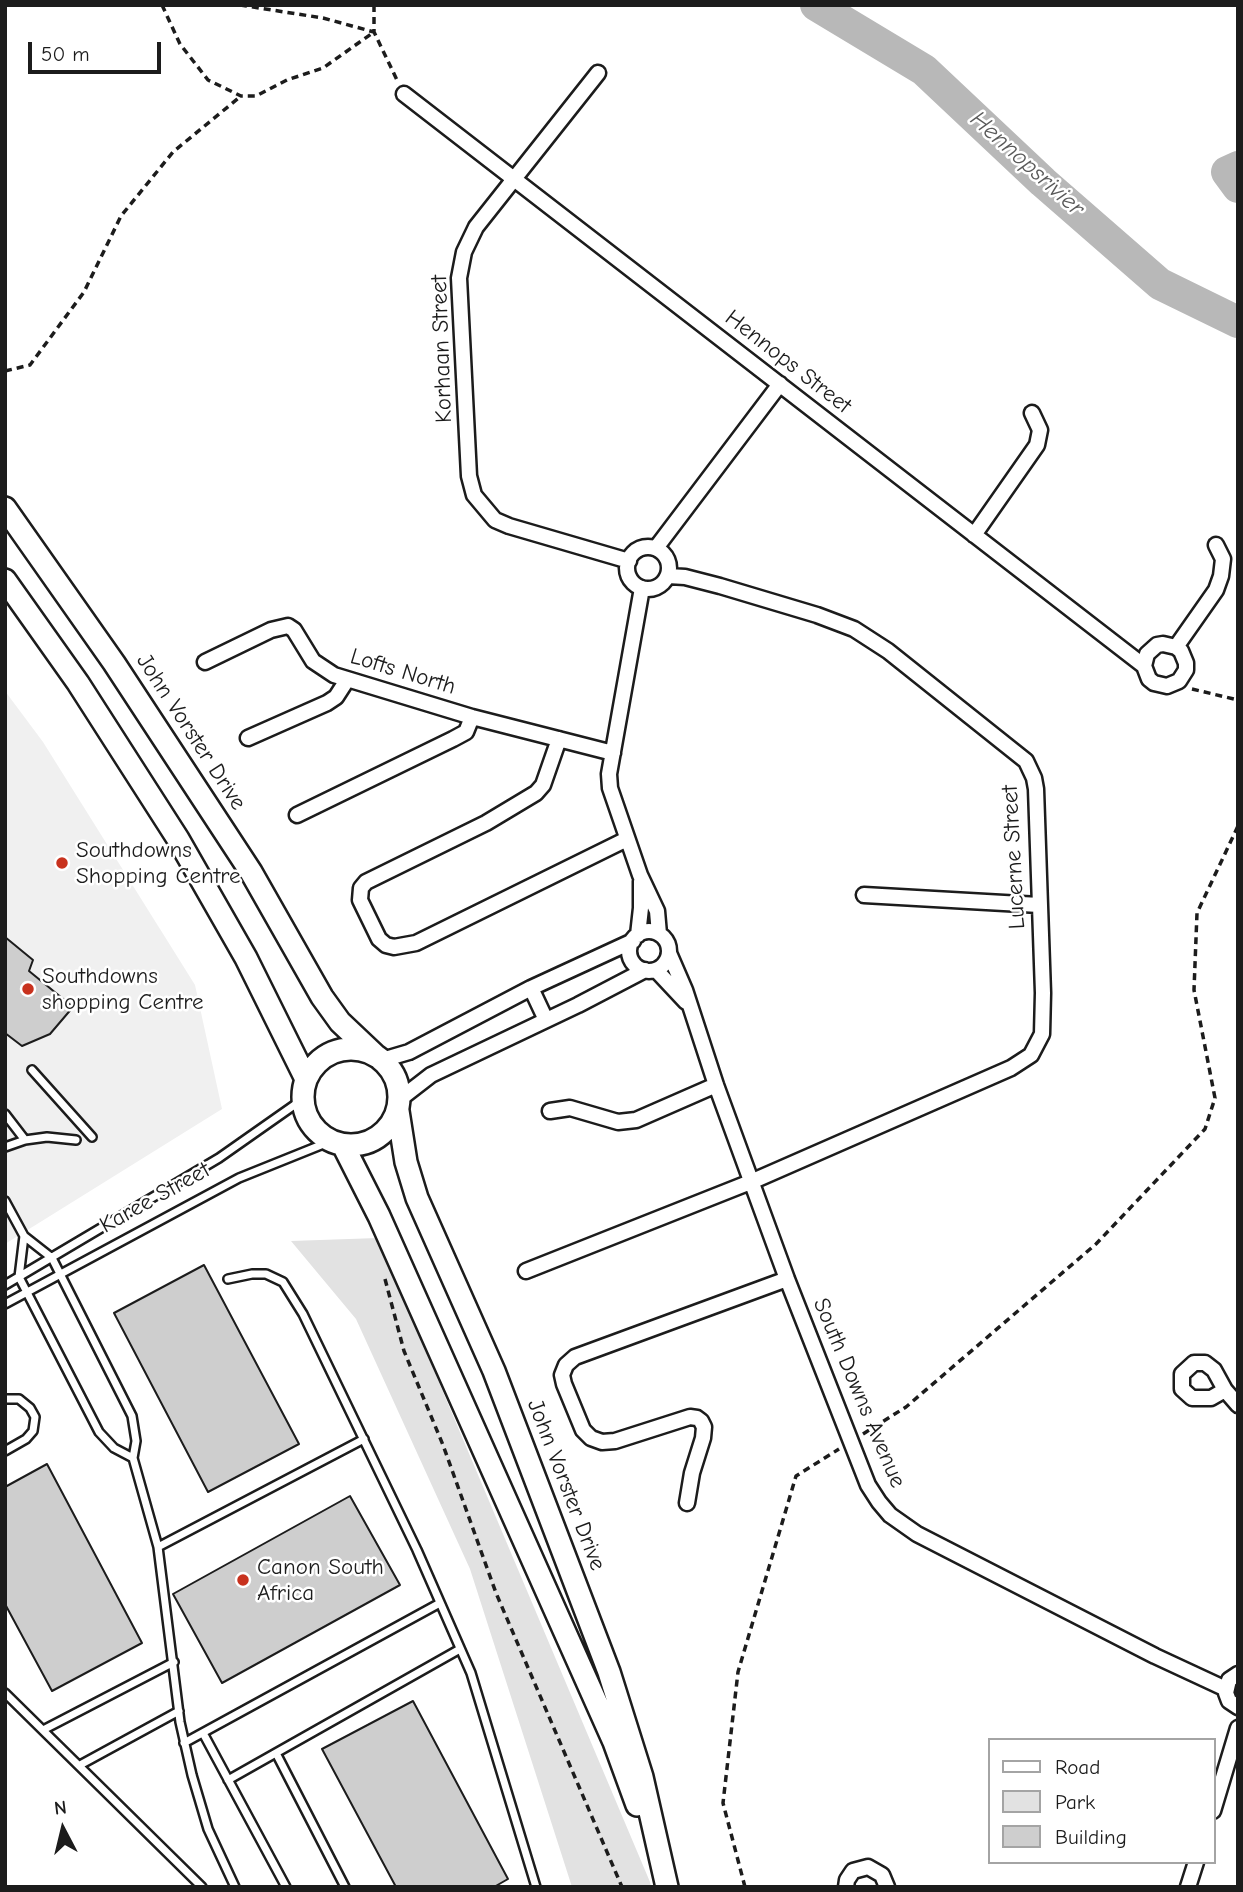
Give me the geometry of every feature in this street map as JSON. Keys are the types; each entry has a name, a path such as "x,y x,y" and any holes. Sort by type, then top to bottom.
{"street":[{"name":"Korhaan Street","path":"598,74 476,227 464,252 460,291 471,484 478,502 495,520 629,561"},
{"name":"Hennops Street","path":"404,94 1144,666 1149,679 1154,683 1167,686 1173,684"},
{"path":"656,548 780,384"},
{"path":"974,535 1037,445 1040,430 1032,413"},
{"name":"John Vorster Drive","path":"5,508 114,663 251,872 322,997 340,1022 379,1058"},
{"path":"1176,647 1216,590 1222,576 1223,559 1216,545"},
{"path":"656,548 668,560 668,576 654,588 642,588 629,578 629,561 639,549 656,548"},
{"name":"Lucerne Street","path":"526,1271 753,1181 1011,1069 1031,1055 1042,1034 1034,778 1026,761 888,650 854,629 720,586 685,577 668,576"},
{"path":"5,580 78,683 178,839 246,958 304,1089 307,1116 317,1131 337,1143 360,1144 377,1138 390,1126 399,1105 431,1074 665,964 669,953 667,942 659,934 648,931 409,1052 379,1058"},
{"path":"642,588 613,753 610,788 640,875 657,911 659,934"},
{"name":"Lofts North","path":"205,662 271,630 289,626 313,661 323,669 347,680 472,717 613,753"},
{"path":"1144,666 1147,654 1157,645 1170,644 1176,647 1185,657 1186,670 1179,681 1173,684"},
{"path":"248,738 327,703 336,697 347,680"},
{"path":"297,815 460,736 469,727 472,717"},
{"path":"559,739 543,785 536,793 486,823 366,882 361,888 360,900 379,939 394,947 416,943 627,839"},
{"path":"640,875 641,908 630,956 635,965 650,970"},
{"path":"864,895 1039,905"},
{"name":"South Downs Avenue","path":"669,953 787,1279 868,1485 879,1502 890,1516 917,1534 1155,1656 1226,1689"},
{"name":"South Downs Avenue","path":"650,970 691,1009"},
{"path":"531,988 546,1020"},
{"path":"304,1089 315,1065 328,1055 344,1049 361,1050 379,1058 392,1071 398,1084 399,1105"},
{"path":"550,1111 570,1108 618,1122 636,1120 716,1085"},
{"name":"John Vorster Drive","path":"399,1105 406,1162 417,1198 494,1371 609,1672 642,1777 667,1886"},
{"name":"John Vorster Drive","path":"337,1143 379,1216 614,1742 667,1886"},
{"path":"687,1503 703,1438 704,1427 701,1422 690,1417 615,1441 602,1442 591,1438 583,1430 564,1384 562,1375 566,1365 575,1357 787,1279"},
{"path":"1225,1390 1238,1405"},
{"path":"1238,1674 1229,1681 1226,1689 1227,1697 1238,1707"},
{"path":"1215,1804 1238,1728"},
{"path":"1188,1887 1195,1864"},
{"path":"846,1887 850,1874 863,1867 878,1871 889,1886"}],"lane":[{"path":"32,1070 92,1138"},
{"name":"Karee Street","path":"5,1285 219,1158 304,1089"},
{"path":"5,1114 25,1140"},
{"path":"5,1147 25,1140 47,1137 75,1139"},
{"name":"Karee Street","path":"5,1304 239,1178 337,1143"},
{"path":"5,1201 24,1236 52,1258 127,1402 135,1429 133,1458 158,1547 184,1743 208,1829 235,1887"},
{"path":"24,1236 19,1277 99,1432 114,1448 133,1458"},
{"path":"228,1279 266,1274 283,1282 303,1314 364,1438 471,1674 536,1887"},
{"path":"5,1399 19,1399 30,1408 35,1418 33,1431 26,1439 5,1451"},
{"path":"158,1547 364,1438"},
{"path":"184,1743 440,1603"},
{"path":"228,1780 460,1649"},
{"path":"43,1730 174,1662"},
{"path":"5,1693 202,1887"},
{"path":"80,1765 179,1711"},
{"path":"202,1733 286,1887"},
{"path":"276,1753 345,1887"}],"path":[{"path":"162,5 180,44 208,80 241,96 256,96 287,80 323,68 374,33"},
{"path":"240,5 323,18 374,33"},
{"path":"374,5 374,33 404,94"},
{"path":"5,371 30,365 84,292 121,216 173,152 241,96"},
{"path":"1173,684 1238,700"},
{"path":"745,1887 723,1803 738,1672 796,1476 906,1407 1096,1244 1205,1129 1215,1098 1194,990 1197,913 1238,826"},
{"path":"384,1275 404,1351 443,1445 496,1593 622,1887"}],"shaded area":[{"name":"Southdowns Shopping Centre","path":"5,691 43,742 195,985 222,1109 5,1244"}],"green space":[{"path":"378,1238 651,1887 572,1887 470,1569 356,1319 291,1241"}],"building":[{"name":"Southdowns shopping Centre","path":"5,937 33,960 29,971 73,1007 50,1034 22,1046 5,1033"},
{"path":"204,1265 299,1444 208,1492 114,1313"},
{"path":"47,1464 142,1643 52,1691 5,1604 5,1487"},
{"path":"350,1496 400,1585 222,1683 173,1594"},
{"path":"413,1701 508,1879 494,1887 396,1887 322,1749"}],"waterway":[{"name":"Hennopsrivier","path":"816,5 924,70 1043,182 1160,284 1238,322"},
{"name":"Hennopsrivier","path":"1238,167 1227,172 1238,187"}],"place":[{"name":"Southdowns Shopping Centre","path":"62,863"},
{"name":"Southdowns shopping Centre","path":"28,989"},
{"name":"Canon South Africa","path":"243,1580"}]}
